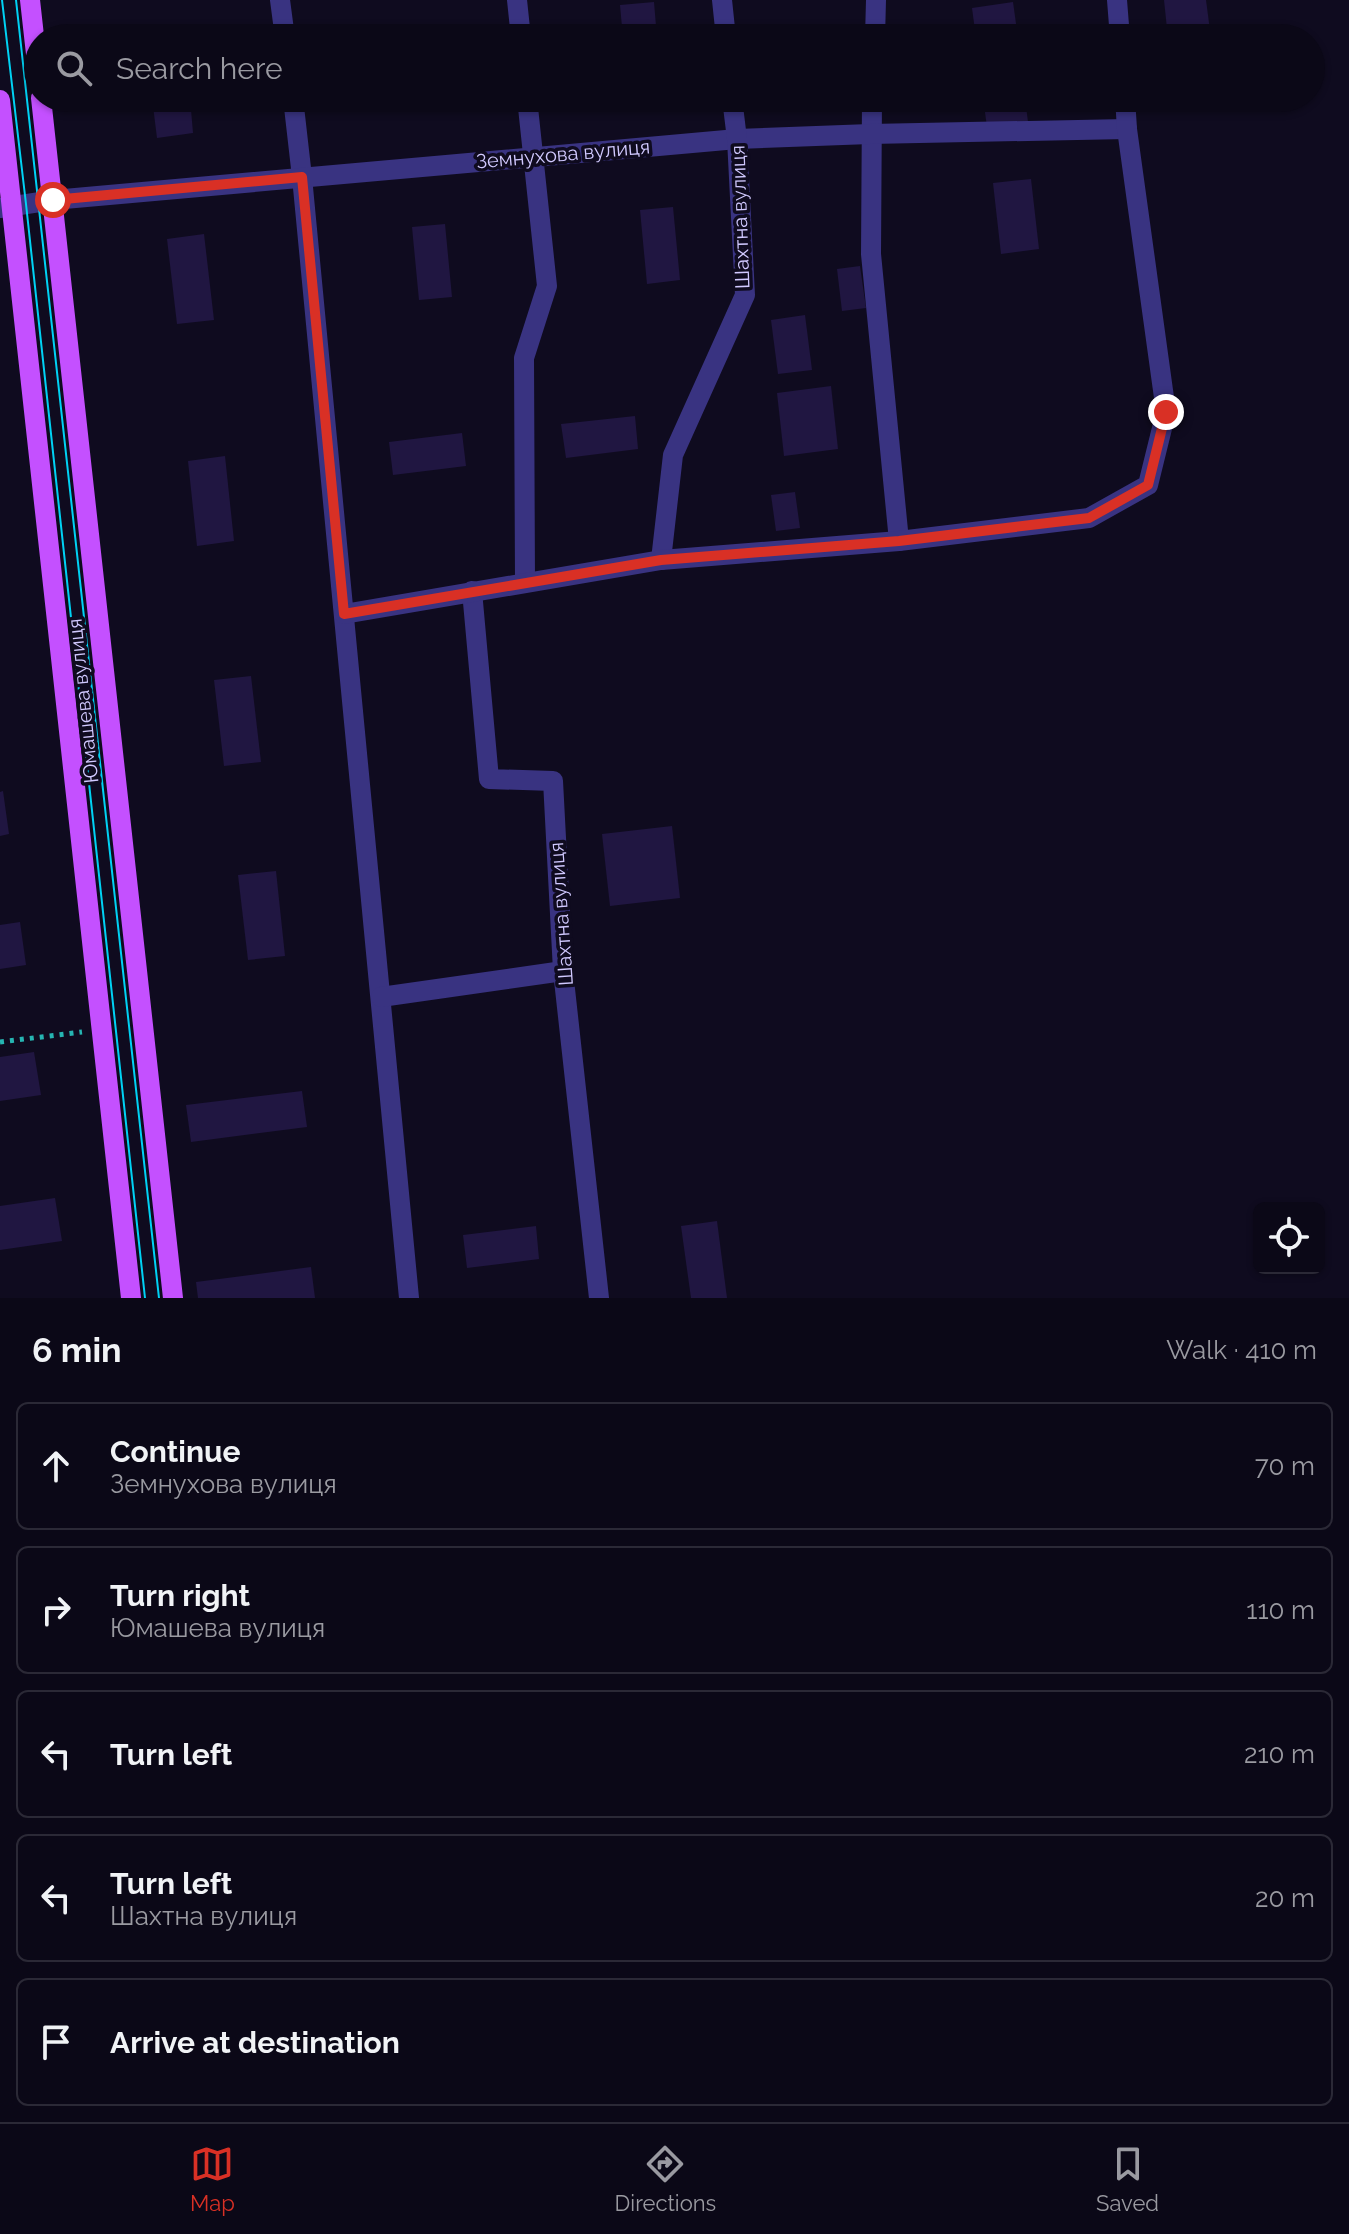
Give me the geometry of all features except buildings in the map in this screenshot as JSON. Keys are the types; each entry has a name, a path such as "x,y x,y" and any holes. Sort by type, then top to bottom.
{"main road":[{"path":"30,0 33,24"},
{"name":"Юмашева вулиця","path":"0,100 6,207 131,1298"},
{"name":"Юмашева вулиця","path":"43,112 173,1298"}],"street":[{"path":"280,0 283,24"},
{"path":"517,0 520,24"},
{"path":"722,0 725,24"},
{"path":"875,24 876,0"},
{"path":"1117,0 1119,24"},
{"path":"295,112 409,1298"},
{"path":"525,582 524,358 547,286 528,112"},
{"name":"Шахтна вулиця","path":"661,560 673,455 745,295 734,112"},
{"path":"871,112 871,254 899,541"},
{"path":"344,614 661,560 899,541 1089,518 1148,485 1166,412 1126,112"},
{"name":"Земнухова вулиця","path":"6,207 53,200 737,139 1127,129"},
{"name":"Шахтна вулиця","path":"472,591 489,779 553,781 563,971 599,1298"},
{"path":"381,997 563,971"}],"path":[{"path":"0,1042 101,1030"}],"tram line":[{"path":"2,0 145,1298"},
{"path":"16,0 24,73"},
{"path":"28,112 159,1298"}],"route":[{"path":"53,200 302,177 344,614 661,560 899,541 1089,518 1148,485 1166,412"}]}
